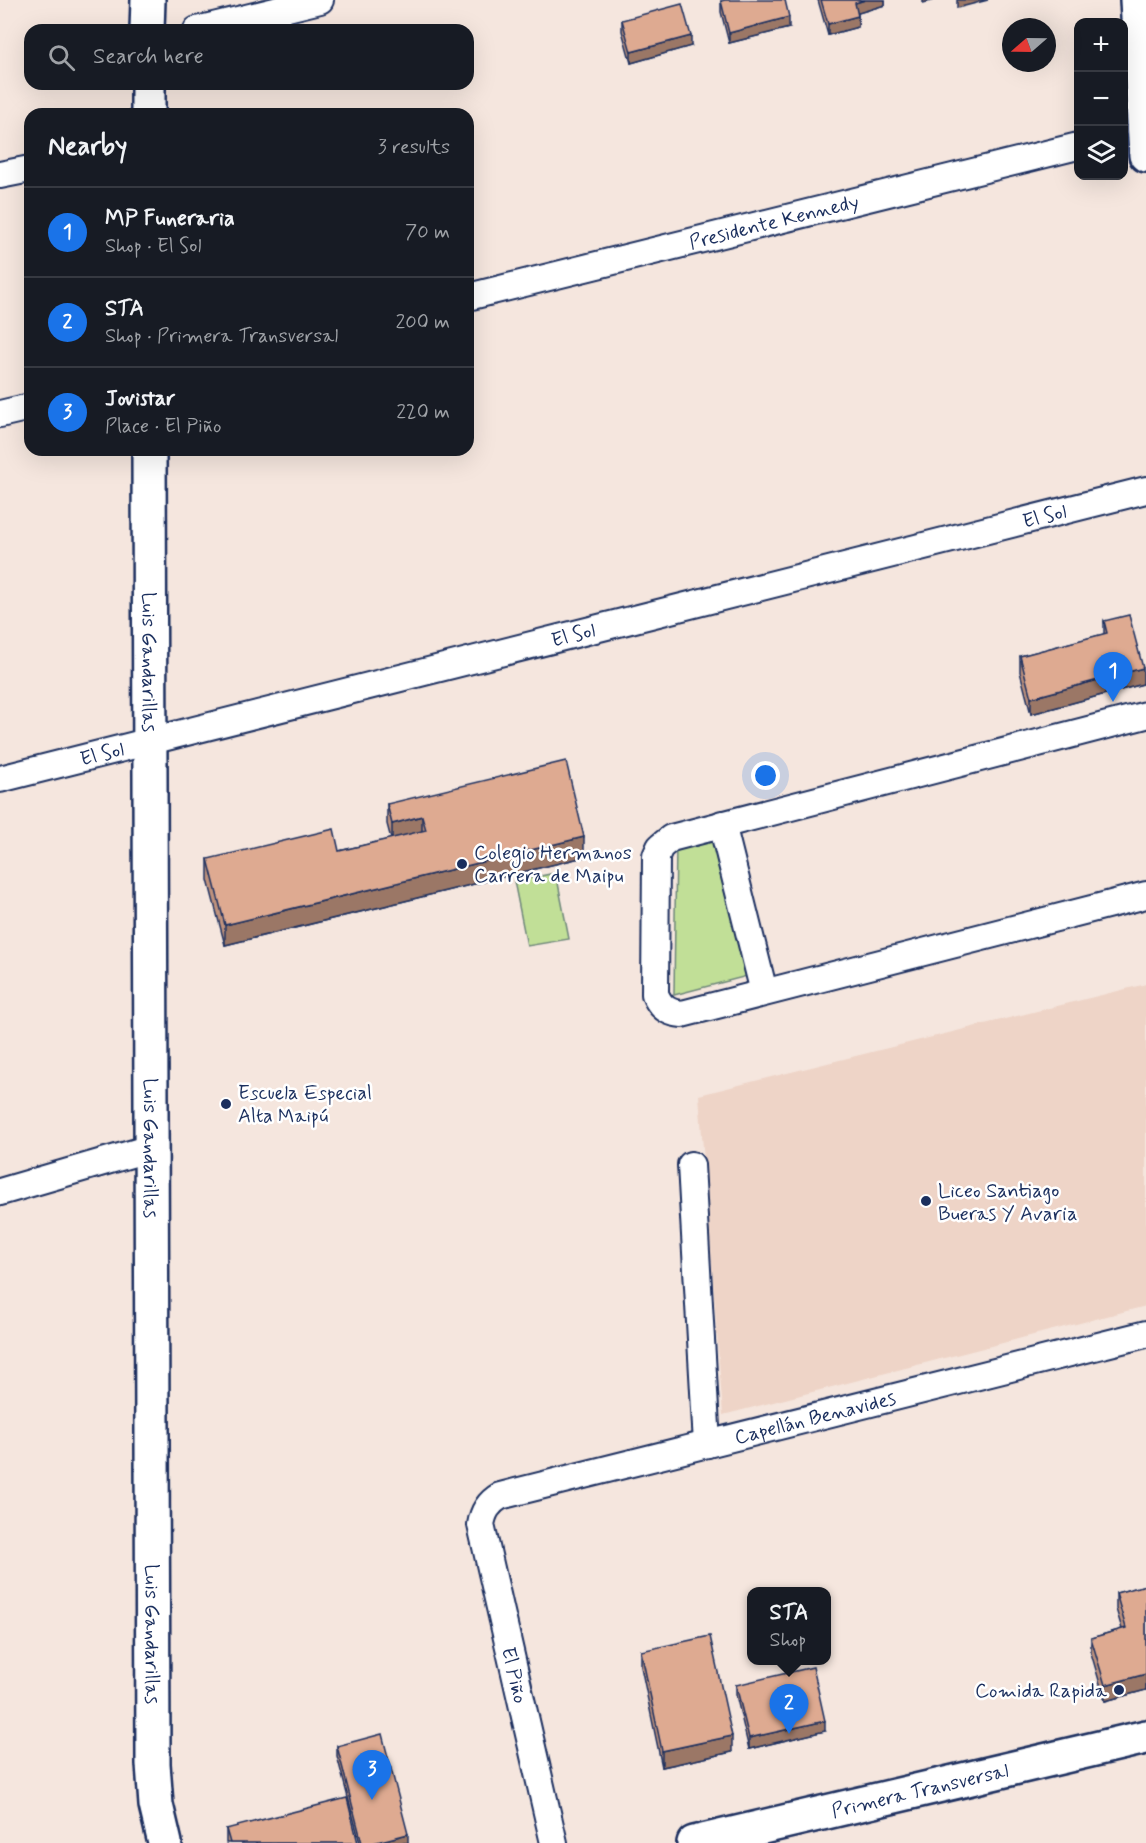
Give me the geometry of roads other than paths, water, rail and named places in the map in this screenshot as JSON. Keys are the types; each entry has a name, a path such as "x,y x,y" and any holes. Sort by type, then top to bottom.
{"street":[{"path":"147,24 148,0"},
{"path":"222,24 320,0"},
{"path":"1137,0 1138,140"},
{"path":"148,90 148,108"},
{"name":"Presidente Kennedy","path":"474,296 1074,147"},
{"path":"0,175 24,170"},
{"path":"0,414 24,408"},
{"name":"Luis Gandarillas","path":"148,456 153,1764 156,1805 165,1843"},
{"name":"El Sol","path":"0,779 1146,490"},
{"path":"1146,715 670,838 660,847 656,856 655,994 664,1009 682,1014 1146,895"},
{"path":"722,824 764,992"},
{"path":"0,1192 151,1148"},
{"path":"691,1165 707,1444"},
{"name":"Capellán Benavides","path":"487,1507 500,1497 1146,1334"},
{"name":"El Piño","path":"487,1507 481,1525 554,1843"},
{"name":"Primera Transversal","path":"693,1843 765,1835 1146,1737"}],"place":[{"name":"MP Funeraria","path":"1113,702"},
{"name":"Colegio Hermanos Carrera de Maipu","path":"462,864"},
{"name":"Escuela Especial Alta Maipú","path":"226,1104"},
{"name":"Liceo Santiago Bueras Y Avaria","path":"926,1201"},
{"name":"Comida Rapida","path":"1119,1690"},
{"name":"STA","path":"789,1734"},
{"name":"Jovistar","path":"372,1800"}]}
